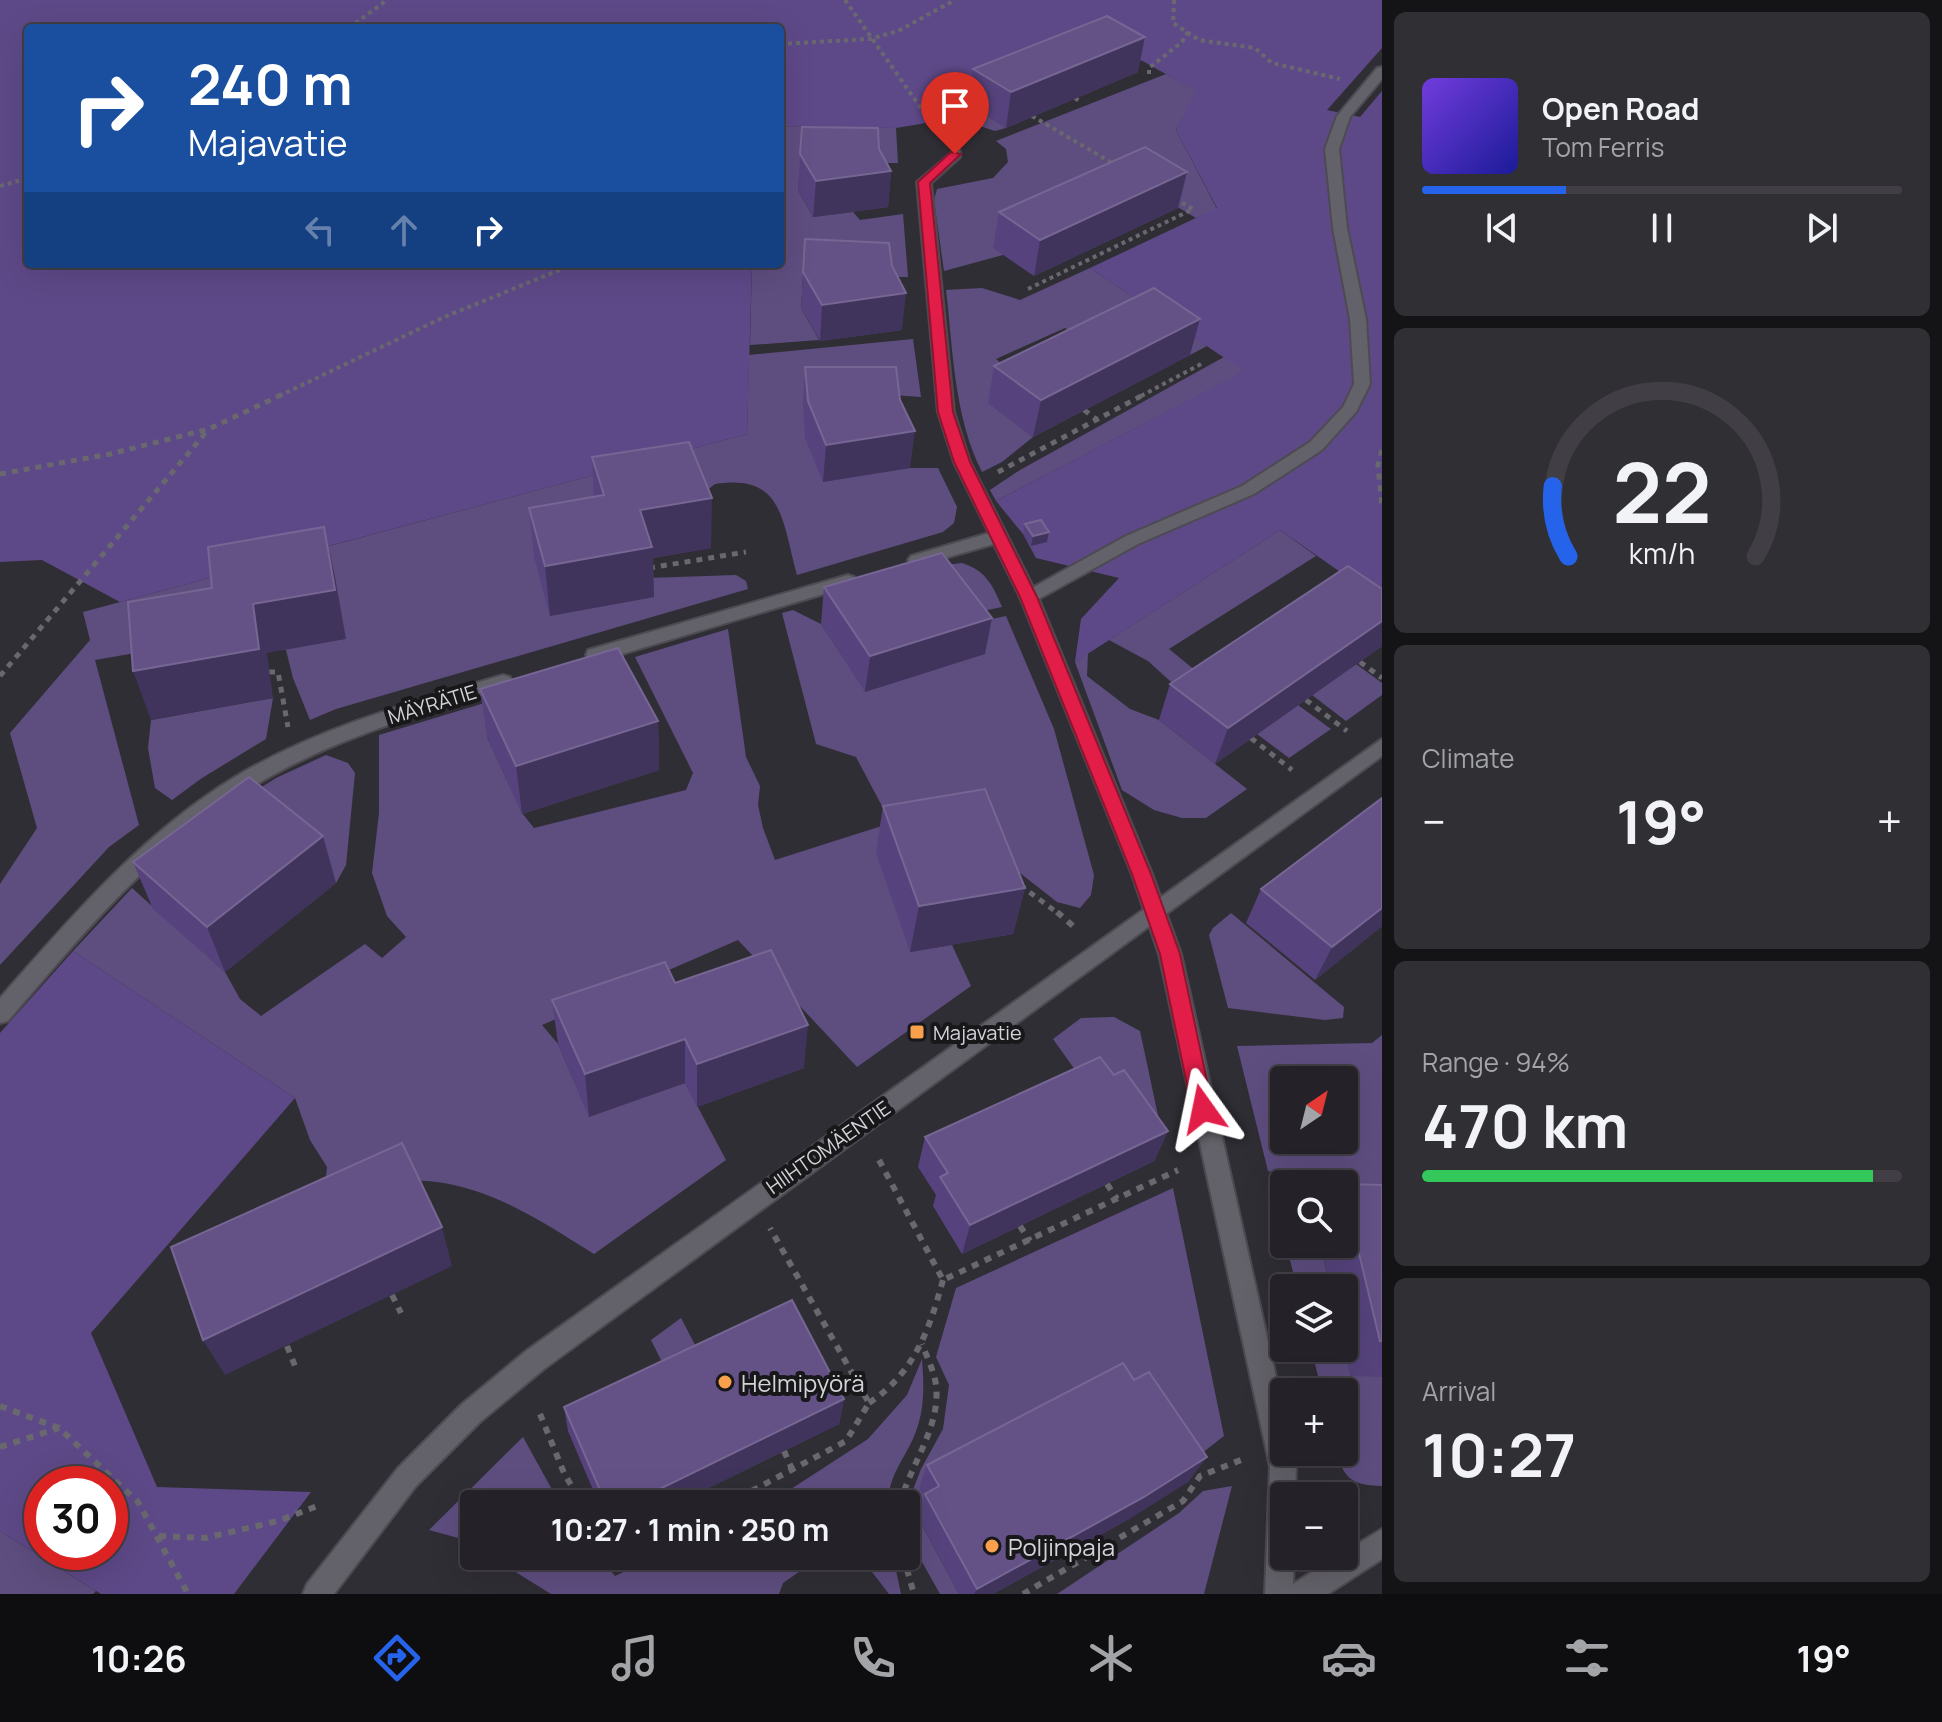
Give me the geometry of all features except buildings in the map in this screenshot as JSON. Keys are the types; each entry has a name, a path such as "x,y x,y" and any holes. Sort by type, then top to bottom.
{"street":[{"path":"1029,597 1132,540 1248,490 1316,446 1350,408 1362,384 1358,319 1340,228 1332,149 1344,116 1382,71"},
{"path":"955,154 924,182 946,412 972,485 1029,597 1142,874 1170,954 1283,1467 1279,1594"},
{"path":"899,566 997,537"},
{"path":"576,661 869,575"},
{"name":"MÄYRÄTIE","path":"0,1014 141,863 203,809 243,782 375,722 518,678"},
{"name":"HIIHTOMÄENTIE","path":"317,1594 407,1477 471,1413 535,1360 1382,746"},
{"path":"1303,1594 1382,1543"}],"path":[{"path":"354,24 387,0"},
{"path":"845,0 955,154"},
{"path":"784,44 870,39 898,31 955,0"},
{"path":"1174,0 1173,23 1199,40 1255,48 1272,63 1368,87"},
{"path":"1149,74 1149,68 1182,42 1188,32"},
{"path":"1075,98 1081,102"},
{"path":"1032,116 1115,165"},
{"path":"0,186 24,179"},
{"path":"1028,289 1193,209 1167,195"},
{"path":"1154,219 1162,224"},
{"path":"1110,240 1117,245"},
{"path":"1061,263 1068,268"},
{"path":"0,474 110,454 209,429 442,318 564,268"},
{"path":"972,485 1203,363"},
{"path":"1155,373 1167,381"},
{"path":"1084,410 1096,419"},
{"path":"0,676 209,429"},
{"path":"1382,450 1378,465 1382,507"},
{"path":"644,569 746,552"},
{"path":"1360,662 1382,678"},
{"path":"269,672 278,672 290,736"},
{"path":"1306,700 1347,731"},
{"path":"1251,738 1292,770"},
{"path":"1015,882 1042,899 1073,926"},
{"path":"753,1490 846,1441 869,1403 895,1388 929,1334 943,1280 879,1160"},
{"path":"943,1280 1178,1170"},
{"path":"1107,1184 1117,1199"},
{"path":"755,1199 869,1403"},
{"path":"1020,1226 1030,1241"},
{"path":"392,1295 401,1313"},
{"path":"902,1490 928,1435 936,1387 922,1344"},
{"path":"287,1346 297,1371"},
{"path":"0,1406 59,1428 138,1502 188,1594"},
{"path":"540,1414 574,1490"},
{"path":"0,1447 59,1428"},
{"path":"784,1451 792,1469"},
{"path":"1023,1594 1183,1501 1200,1476 1241,1460"},
{"path":"158,1536 205,1538 278,1521 320,1505"},
{"path":"1129,1519 1135,1529"},
{"path":"1043,1566 1049,1578"},
{"path":"907,1570 914,1594"}],"shaded area":[{"path":"0,0 1382,0 1382,48 1327,110 1360,117 1382,91 1382,601 1280,530 1075,662 1081,619 1119,578 1036,558 1023,534 996,501 1244,371 1090,268 1217,208 1176,130 1196,91 1091,32 935,94 938,121 896,128 784,126 784,24 24,24 24,268 752,268 747,434 120,602 42,560 0,562"},
{"path":"1091,32 1142,60 1128,67 970,104 1006,128 995,131 968,122 938,121 934,94"},
{"path":"1166,74 1197,91 1176,130 1217,209 1196,218 1137,183 1003,255 944,271 934,200 937,189 993,178 1008,162 1006,149 996,141"},
{"path":"784,126 896,128 898,163 801,163 798,190 813,217 853,212 860,220 903,214 908,277 803,276 801,308 819,340 750,345 752,268 784,268"},
{"path":"1090,268 1207,346 1190,355 1144,325 1095,349 1065,328 996,359 1027,384 989,403 1033,437 1002,462 982,472 960,406 946,290 982,288 1020,300"},
{"path":"913,339 921,397 893,395 823,481 910,468 938,468 957,507 954,523 943,532 797,575 783,520 767,494 755,486 715,484 550,615 653,597 647,578 736,575 746,581 748,589 336,709 310,720 293,678 286,650 227,637 95,660 139,825 109,847 0,965 0,884 37,828 10,733 90,640 83,612 747,434 749,355"},
{"path":"1224,357 1245,371 996,501 990,490 1020,470"},
{"path":"1280,530 1316,556 1169,649 1212,684 1190,699 1148,661 1109,640"},
{"path":"962,563 987,579 1002,607 983,611 945,565"},
{"path":"793,610 821,624 866,692 963,625 1006,616 1054,729 1094,875 1091,895 1080,908 1057,902 1020,873 990,875 910,952 952,945 971,986 857,1067 738,940 542,1025 558,1044 589,1116 685,1083 726,1160 594,1254 519,1209 459,1186 409,1180 325,1185 327,1167 310,1140 295,1098 73,951 132,888 225,972 240,999 261,1016 365,944 382,958 406,937 387,916 372,873 379,813 379,735 531,689 487,737 522,813 534,828 686,790 693,773 635,657 728,629 746,757 760,786 758,805 775,860 891,823 856,757 816,744 782,613"},
{"path":"1088,653 1087,676 1130,709 1159,720 1247,789 1206,818 1182,818 1154,810 1122,790 1075,662"},
{"path":"1356,664 1382,683 1382,695 1346,721 1312,695"},
{"path":"273,698 266,739 172,800 155,788 148,748 151,720"},
{"path":"1298,705 1331,729 1289,758 1257,734"},
{"path":"326,755 348,763 355,773 346,865 336,883 223,812 276,778"},
{"path":"1231,913 1344,1007 1343,1018 1325,1020 1228,1008 1209,935"},
{"path":"73,951 295,1098 91,1333 157,1487 311,1492 234,1594 101,1594 63,1570 128,1570 128,1466 24,1466 24,1546 0,1531 0,1033"},
{"path":"1114,1017 1140,1031 1160,1125 1101,1106 1053,1039 1081,1018"},
{"path":"1382,1035 1382,1192 1358,1188 1358,1170 1268,1171 1237,1046 1372,1043"},
{"path":"1173,1188 1224,1436 1202,1453 930,1509 920,1514 920,1490 913,1490 943,1429 949,1385 936,1357 956,1288"},
{"path":"1290,1258 1323,1258 1327,1274 1294,1274"},
{"path":"681,1318 706,1366 672,1382 651,1340"},
{"path":"922,1359 921,1416 890,1490 790,1490 868,1439 907,1395"},
{"path":"1358,1359 1382,1377 1382,1486 1352,1480 1342,1466 1358,1466 1358,1378 1318,1378 1314,1362 1358,1362"},
{"path":"523,1437 552,1490 469,1490"},
{"path":"1232,1486 1204,1594 1057,1594 1179,1513 1203,1491"},
{"path":"460,1499 460,1538 429,1530"},
{"path":"920,1522 959,1594 940,1594 920,1558"},
{"path":"0,1531 24,1546 24,1570 62,1570 96,1591 93,1594 0,1594"},
{"path":"512,1570 610,1570 615,1576 628,1570 802,1570 783,1583 779,1594 551,1594"},
{"path":"870,1570 896,1570 901,1594 889,1594"}],"place":[{"name":"Majavatie","path":"917,1032"},
{"name":"Helmipyörä","path":"725,1382"},
{"name":"Poljinpaja","path":"992,1546"}],"route":[{"path":"955,154 924,182 939,366 946,412 962,462 1029,597 1142,874 1170,954 1203,1109"}]}
